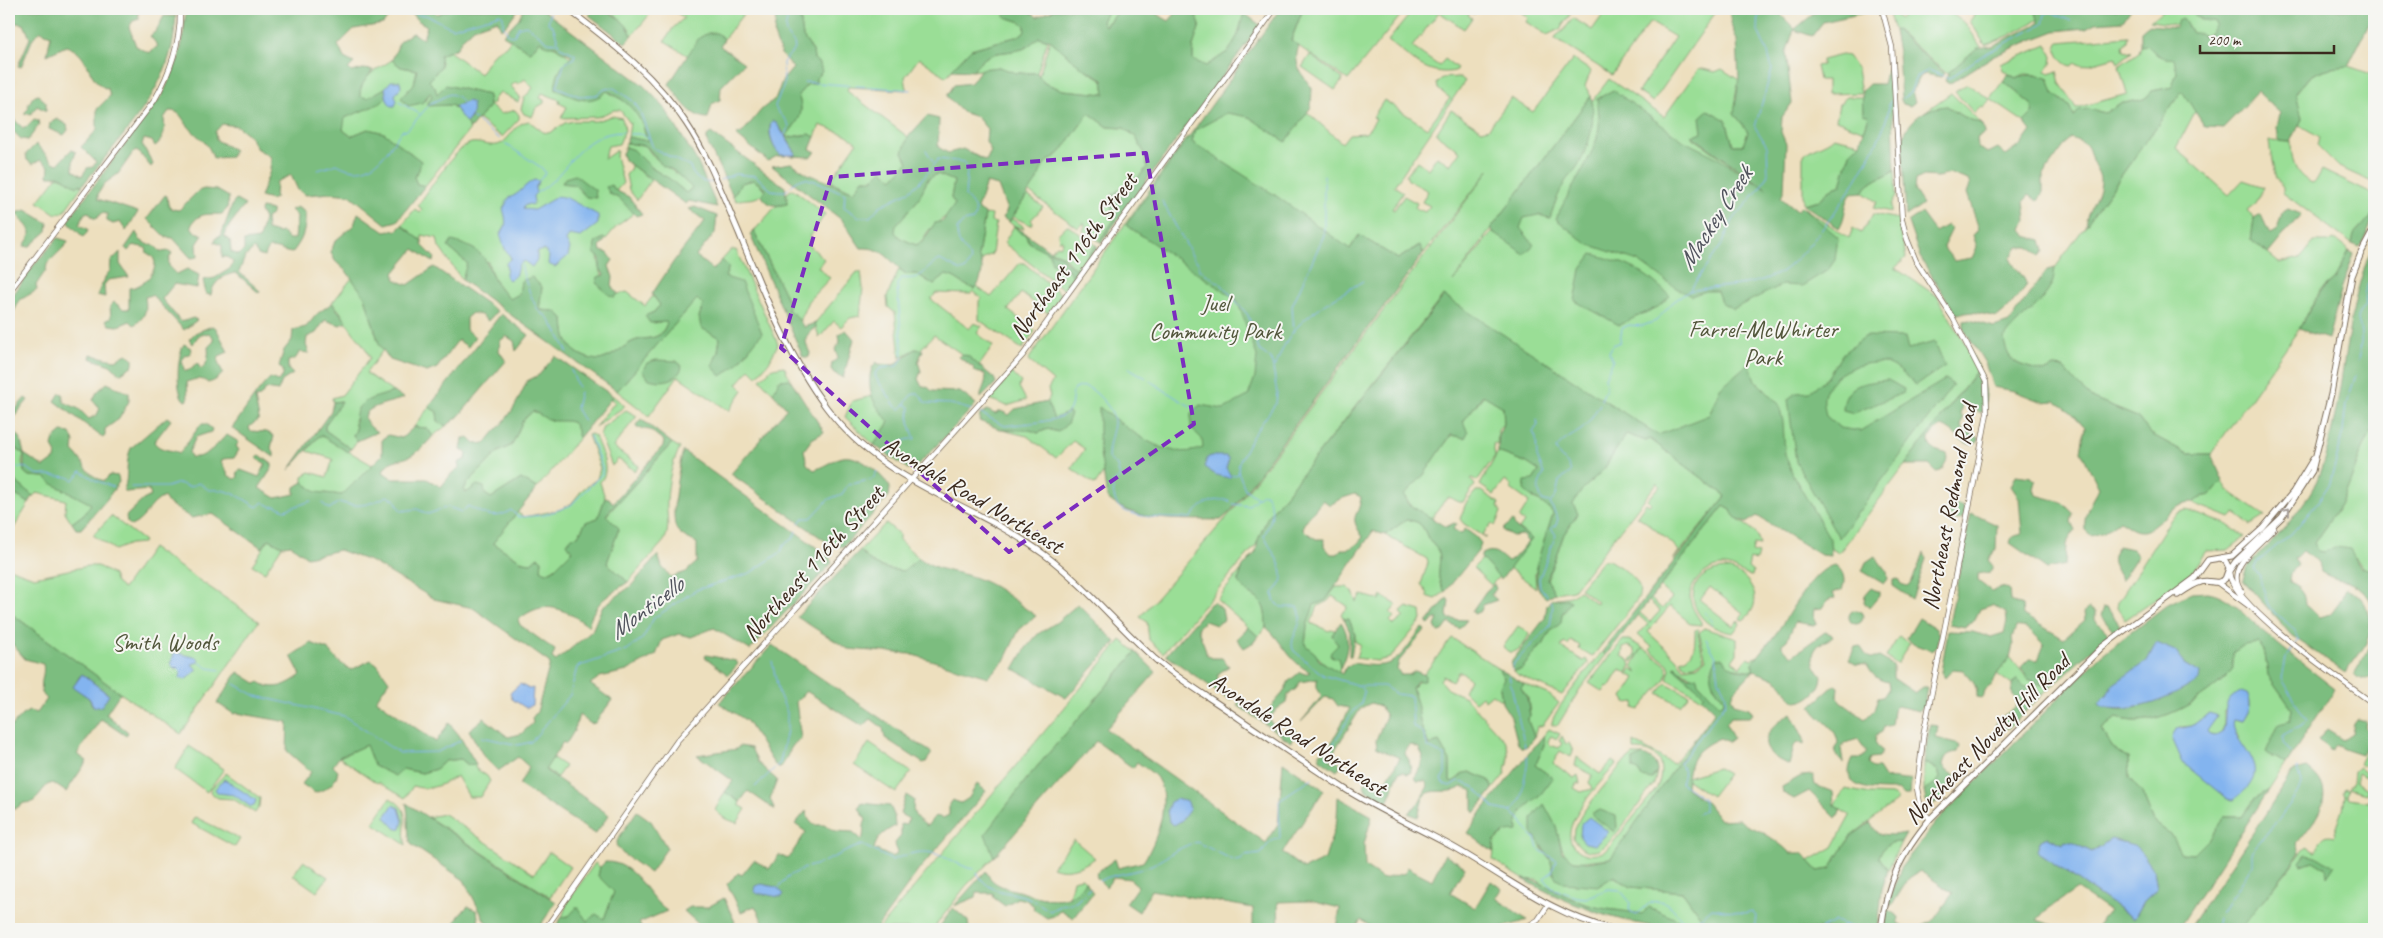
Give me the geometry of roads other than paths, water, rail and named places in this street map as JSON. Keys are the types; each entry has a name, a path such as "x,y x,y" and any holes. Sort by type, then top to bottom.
{"main road":[{"name":"Avondale Road Northeast","path":"568,9 618,48 655,82 687,123 712,170 787,341 809,383 829,410 863,448 910,481 1012,534 1046,556 1158,661 1345,789 1454,848 1548,905 1580,920 1612,929"},
{"path":"2314,459 2293,492 2262,528 2232,556 2208,560 2204,566 2204,575 2210,582 2218,583 2225,579 2236,561 2276,524 2300,493 2312,471 2324,426 2352,276 2374,229"},
{"path":"2220,558 2226,562 2229,572"},
{"name":"Northeast Novelty Hill Road","path":"1881,929 1886,900 1896,866 1910,843 1930,819 2102,647 2195,578 2204,566"},
{"name":"Northeast Novelty Hill Road","path":"2163,603 2198,583 2210,582"}],"street":[{"path":"9,292 161,90 168,77 179,35 180,9"},
{"name":"Northeast 116th Street","path":"545,929 677,741 1028,348 1275,9"},
{"name":"Northeast Redmond Road","path":"1882,9 1892,47 1900,204 1906,240 1924,276 1953,318 1981,368 1988,394 1988,413 1924,732 1917,788 1921,809 1930,819"},
{"path":"2263,618 2238,588 2236,575 2245,558 2276,524"},
{"path":"2229,572 2232,586 2286,640 2374,704"},
{"path":"2218,583 2263,618"},
{"path":"1523,929 1538,920 1548,905"}],"water":[{"path":"391,81 400,81 401,87 395,95 397,101 395,106 391,106 387,100 385,88"},
{"path":"468,101 472,103 472,111 466,123 454,107"},
{"path":"772,121 775,121 795,152 795,155 781,155 775,148 770,134"},
{"path":"534,180 539,181 535,188 536,193 533,196 534,202 532,205 524,206 523,209 534,210 558,196 567,198 598,215 598,224 581,237 569,235 566,241 570,248 568,256 555,267 548,264 549,256 544,250 537,252 537,260 532,267 524,261 519,264 515,276 509,280 505,276 506,263 511,258 505,249 500,234 506,222 503,209 509,198"},
{"path":"1211,456 1226,456 1229,459 1226,468 1231,476 1229,478 1216,475 1204,467 1207,458"},
{"path":"2156,643 2175,651 2185,664 2200,673 2199,680 2178,693 2139,707 2126,709 2101,706 2099,703 2107,695 2112,685 2147,661"},
{"path":"174,652 198,658 199,662 192,664 197,670 185,680 179,678 181,675 179,669 173,668 171,664"},
{"path":"82,674 109,695 101,707 94,707 89,698 73,687"},
{"path":"520,684 529,689 533,688 532,705 526,708 512,699 510,693"},
{"path":"2241,692 2247,694 2250,708 2243,721 2234,719 2234,729 2250,756 2254,766 2254,777 2247,788 2233,800 2227,799 2183,763 2172,738 2176,729 2192,726 2209,713 2217,717 2207,731 2210,735 2217,736 2221,734 2228,702"},
{"path":"224,779 256,800 254,806 251,807 234,795 218,793 215,789"},
{"path":"1176,799 1188,802 1190,809 1181,821 1174,825 1169,822 1167,810 1170,802"},
{"path":"393,805 399,808 403,821 401,828 396,829 385,817"},
{"path":"1589,817 1609,832 1595,845 1585,843 1580,837 1581,824"},
{"path":"2048,837 2063,844 2065,841 2071,842 2092,852 2111,839 2134,845 2154,870 2157,889 2144,901 2134,919 2039,853 2037,850 2041,840"},
{"path":"761,884 776,887 784,894 782,897 757,894 754,891 755,886"}],"waterway":[{"path":"413,9 417,15 426,15 452,28 500,14 503,16 503,25 509,35 514,36 518,27 526,25 548,42 557,43"},
{"path":"551,9 548,23 553,26 560,47 575,54 574,58 564,64 557,87 579,96 596,95 605,89 614,88 633,101 640,111 653,148 690,167 694,174 702,181 714,182"},
{"name":"Mackey Creek","path":"1601,400 1606,388 1605,377 1613,361 1609,352 1613,345 1620,342 1622,328 1629,325 1642,326 1656,321 1673,302 1689,291 1721,246 1733,220 1760,188 1768,174 1767,146 1755,127 1772,69 1768,53 1758,31 1759,9"},
{"path":"1945,77 1948,79 1983,55 2043,24 2045,14 2051,12 2071,21"},
{"path":"784,136 789,126 775,106 784,85 783,62 795,49 794,43 786,33 790,14"},
{"path":"1903,98 1910,93 1916,77 1929,70 1943,76"},
{"path":"804,82 911,90"},
{"path":"318,170 337,164 349,169 359,170 368,168 383,156 402,130 406,131 431,103 450,94 457,96 462,102"},
{"path":"397,101 420,114"},
{"path":"1689,291 1746,284 1768,278 1793,263 1810,245 1828,221 1863,168 1877,142 1891,101"},
{"path":"472,117 500,139"},
{"path":"536,193 558,176 575,156 594,139 607,134 623,132"},
{"path":"630,134 641,134 649,138"},
{"path":"504,143 542,168 545,173 539,181"},
{"path":"926,150 933,162"},
{"path":"720,180 735,174 756,176 771,190 786,191 796,181 805,178 845,194 844,207 859,217 870,217 880,206 908,192 919,183 938,159 964,162 967,172 965,196 974,207 975,216 973,220 963,222 957,229 957,235 971,260 966,269 961,271 940,260 920,276 902,278 897,284 903,358 897,366 881,368 875,373 876,378 896,407 900,409 912,395 919,394 926,403 951,404 972,410"},
{"path":"1294,331 1292,306 1324,235 1324,175"},
{"path":"1162,201 1194,259 1199,263 1199,269 1222,285 1248,315 1259,350 1271,359 1277,393 1276,403 1252,437 1239,462 1238,471 1245,489 1257,498"},
{"path":"521,263 534,303 540,312 548,318 568,353"},
{"path":"2358,361 2361,345 2361,331 2358,319 2365,306 2365,290 2374,276"},
{"path":"1274,367 1286,342 1301,323 1331,300 1363,281"},
{"path":"1129,368 1146,378"},
{"path":"571,370 578,387"},
{"path":"2291,753 2283,743 2283,736 2307,721 2282,679 2286,657 2299,640 2291,626 2270,608 2260,584 2260,576 2254,569 2257,562 2292,533 2315,506 2330,483 2342,439 2346,405 2356,375"},
{"path":"1150,381 1181,401"},
{"path":"976,411 1005,426 1039,422 1058,418 1065,414 1070,409 1074,389 1080,387 1090,389 1105,403 1114,418 1108,458 1117,466 1120,477 1112,483 1114,495 1118,506 1132,514 1163,518 1191,518 1206,503 1216,500 1228,500 1232,504 1248,506 1262,494 1266,494 1271,506 1272,515 1264,536 1280,565 1282,573 1282,580 1273,593 1274,600 1281,607 1298,607 1300,614 1299,625 1292,646 1294,651 1323,675 1360,686 1384,686 1396,694 1411,696 1413,726 1423,733 1428,747 1445,756 1445,773 1442,778 1444,784 1450,786 1459,781 1474,787 1494,808 1511,812 1521,820 1529,833 1535,838 1538,849 1556,860 1552,872 1544,878 1552,888 1577,897 1586,898 1608,889 1620,890 1630,902 1629,909 1631,912 1637,914 1650,903 1662,902 1671,907 1686,925 1703,916 1712,908 1744,913 1752,911 1756,916 1754,929"},
{"path":"580,392 576,408 584,421"},
{"path":"1183,402 1197,410"},
{"name":"Monticello","path":"890,454 900,443 915,439 909,422 910,407 905,404"},
{"name":"Mackey Creek","path":"1547,596 1540,587 1539,579 1556,535 1551,528 1556,525 1558,519 1550,503 1556,496 1559,481 1571,472 1556,449 1565,440 1584,427 1600,404"},
{"path":"1537,420 1538,425 1533,432 1536,438 1537,457 1544,474 1539,484 1539,493 1542,500 1549,502"},
{"path":"322,503 329,509 339,502 364,505 387,496 395,500 401,511 417,509 428,514 448,507 462,512 468,506 479,512 494,516 511,510 518,517 545,515 571,505 602,474 602,467 590,436"},
{"path":"9,464 15,467 27,468 36,474 68,477 74,480 81,471 95,480 113,487"},
{"name":"Monticello","path":"799,523 803,518 811,518 829,499 842,494 848,485 873,479 877,471"},
{"path":"1231,476 1238,474"},
{"path":"131,487 167,487 179,483 189,487 199,483 209,490 223,490 234,494 257,507 263,502 272,507 276,506 285,510 311,501"},
{"name":"Monticello","path":"482,737 518,745 531,742 570,695 577,667 627,650 643,638 654,618 696,590 750,573 781,552 784,544 793,539 796,531"},
{"name":"Mackey Creek","path":"1512,669 1514,663 1550,626 1553,605 1550,601"},
{"path":"1705,612 1712,621 1711,625"},
{"path":"1698,814 1704,811 1704,799 1681,783 1684,773 1680,763 1725,704 1726,694 1719,680 1716,657 1706,639"},
{"path":"755,787 780,763 787,730 787,712 779,694 772,661"},
{"name":"Monticello","path":"199,662 208,668 220,670"},
{"name":"Mackey Creek","path":"1509,676 1525,747"},
{"name":"Monticello","path":"235,684 256,696 344,716 399,753 437,752 460,741"},
{"path":"1326,757 1353,711 1361,704 1364,692 1361,688"},
{"name":"Mackey Creek","path":"1511,812 1521,796 1527,756"},
{"path":"2221,913 2252,865 2252,853 2255,847 2300,788 2301,781 2297,768"},
{"path":"1099,881 1110,876 1144,868 1197,842 1235,861 1241,860 1244,856 1261,854 1271,841 1280,839 1279,800 1312,778"},
{"path":"808,867 862,845 892,860 905,855 924,852 939,855 974,869"},
{"path":"778,889 787,877 805,868"},
{"path":"977,873 987,885 999,891 1029,898 1050,911 1061,905 1076,902 1090,888"},
{"path":"2216,929 2218,918"},
{"path":"1820,929 1835,921 1856,929"},
{"path":"1839,929 1847,925"}],"park label":[{"name":"Juel Community Park","path":"1215,317"},
{"name":"Farrel-McWhirter Park","path":"1763,343"},
{"name":"Smith Woods","path":"165,642"}]}
